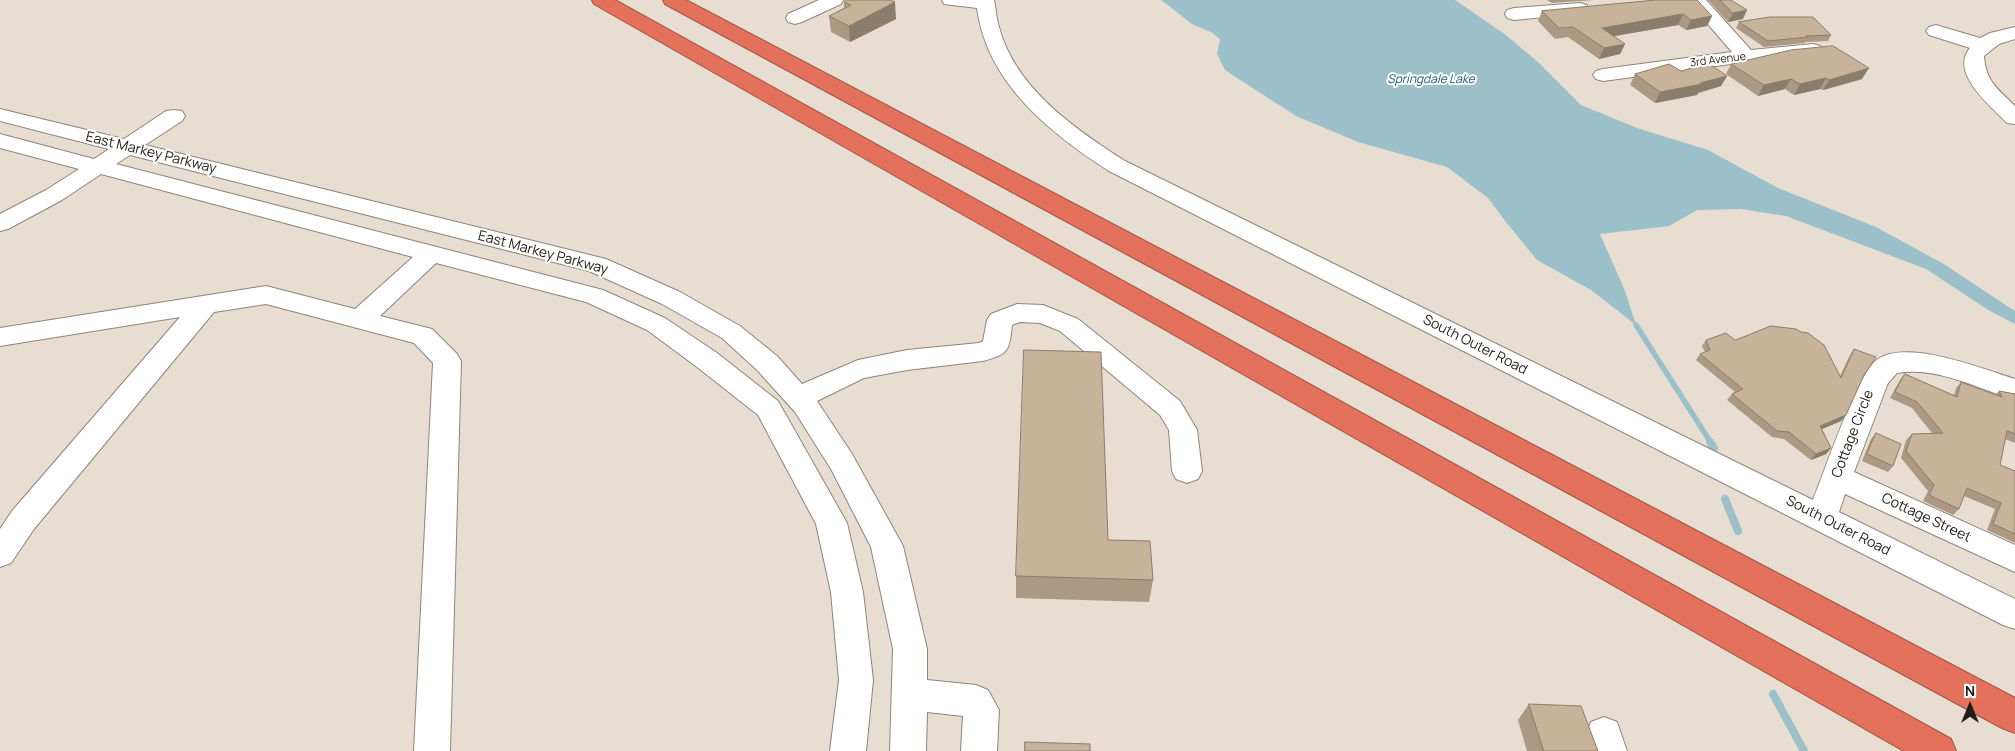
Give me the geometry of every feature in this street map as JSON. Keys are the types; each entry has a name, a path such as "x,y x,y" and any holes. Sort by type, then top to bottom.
{"highway":[{"path":"601,0 1938,751"},
{"path":"672,0 2015,716"}],"street":[{"path":"795,18 834,0"},
{"path":"951,0 985,7"},
{"path":"1688,0 1746,56"},
{"name":"South Outer Road","path":"985,7 998,50 1010,71 1026,92 1047,114 1072,135 1117,166 2015,615"},
{"path":"1514,14 1601,7"},
{"path":"1936,31 1982,45"},
{"path":"2015,33 1998,36 1982,45 1974,55 1975,71 1981,83 2015,118"},
{"name":"3rd Avenue","path":"1603,76 1746,56 1834,48"},
{"name":"East Markey Parkway","path":"0,115 597,265 670,298 731,332 767,363 798,398 842,462 887,546 910,649 908,751"},
{"path":"0,224 54,195 174,116"},
{"name":"East Markey Parkway","path":"0,141 594,296 656,324 707,360 768,408 831,523 845,584 856,680 848,751"},
{"path":"360,319 431,254"},
{"path":"0,338 266,295 423,336 447,361 432,751"},
{"path":"0,554 23,520 206,304"},
{"path":"798,398 858,370 907,360 982,352 996,346 1000,320 1017,313 1043,314 1069,325 1170,408 1183,430 1187,471"},
{"name":"Cottage Circle","path":"1821,518 1875,380 1889,364 1909,361 1954,370 2015,390"},
{"name":"Cottage Street","path":"1836,477 2015,559"},
{"path":"909,694 976,701 981,710 979,751"}],"water":[{"name":"Springdale Lake","path":"1161,0 1455,0 1506,35 1539,63 1581,105 1637,128 1708,150 1778,188 1876,227 1942,263 2015,311 2015,324 1988,310 1926,269 1786,216 1740,209 1697,210 1669,226 1600,234 1625,291 1636,325 1591,290 1537,260 1488,198 1447,167 1358,142 1296,116 1225,70 1217,54 1220,39 1211,32 1192,24"}],"building":[{"path":"847,0 890,0 895,2 849,26 829,16 851,5 844,2"},
{"path":"1656,0 1697,0 1712,16 1691,20 1683,14 1602,28 1625,44 1604,48 1573,27 1559,28 1542,11"},
{"path":"1720,0 1731,0 1747,10 1733,13"},
{"path":"1770,17 1813,17 1831,35 1768,41 1739,22"},
{"path":"1833,46 1869,68 1829,80 1826,78 1800,84 1791,79 1764,85 1731,64 1791,50"},
{"path":"1708,63 1727,76 1700,83 1702,84 1660,92 1635,74 1669,64 1681,71"},
{"path":"1771,326 1796,329 1808,333 1824,345 1841,378 1854,349 1876,357 1864,375 1846,415 1820,426 1831,448 1816,454 1789,432 1777,431 1732,394 1743,389 1700,354 1710,350 1706,340 1726,333 1735,340"},
{"path":"1024,350 1101,352 1108,540 1150,541 1153,580 1016,576"},
{"path":"1905,374 1957,397 1961,382 2002,397 1999,391 2015,394 2015,434 2007,431 2000,465 2015,471 2015,534 1993,524 2001,503 1967,488 1959,509 1929,495 1934,485 1906,451 1912,434 1943,433 1917,402 1895,392"},
{"path":"1876,433 1901,444 1893,466 1867,454"},
{"path":"1529,704 1581,706 1598,751 1544,751"},
{"path":"1025,742 1090,744 1090,751 1025,751"}],"waterway":[{"path":"1636,325 1711,443"},
{"path":"1710,442 1714,448"},
{"path":"1725,499 1738,531"},
{"path":"1773,694 1804,751"}]}
